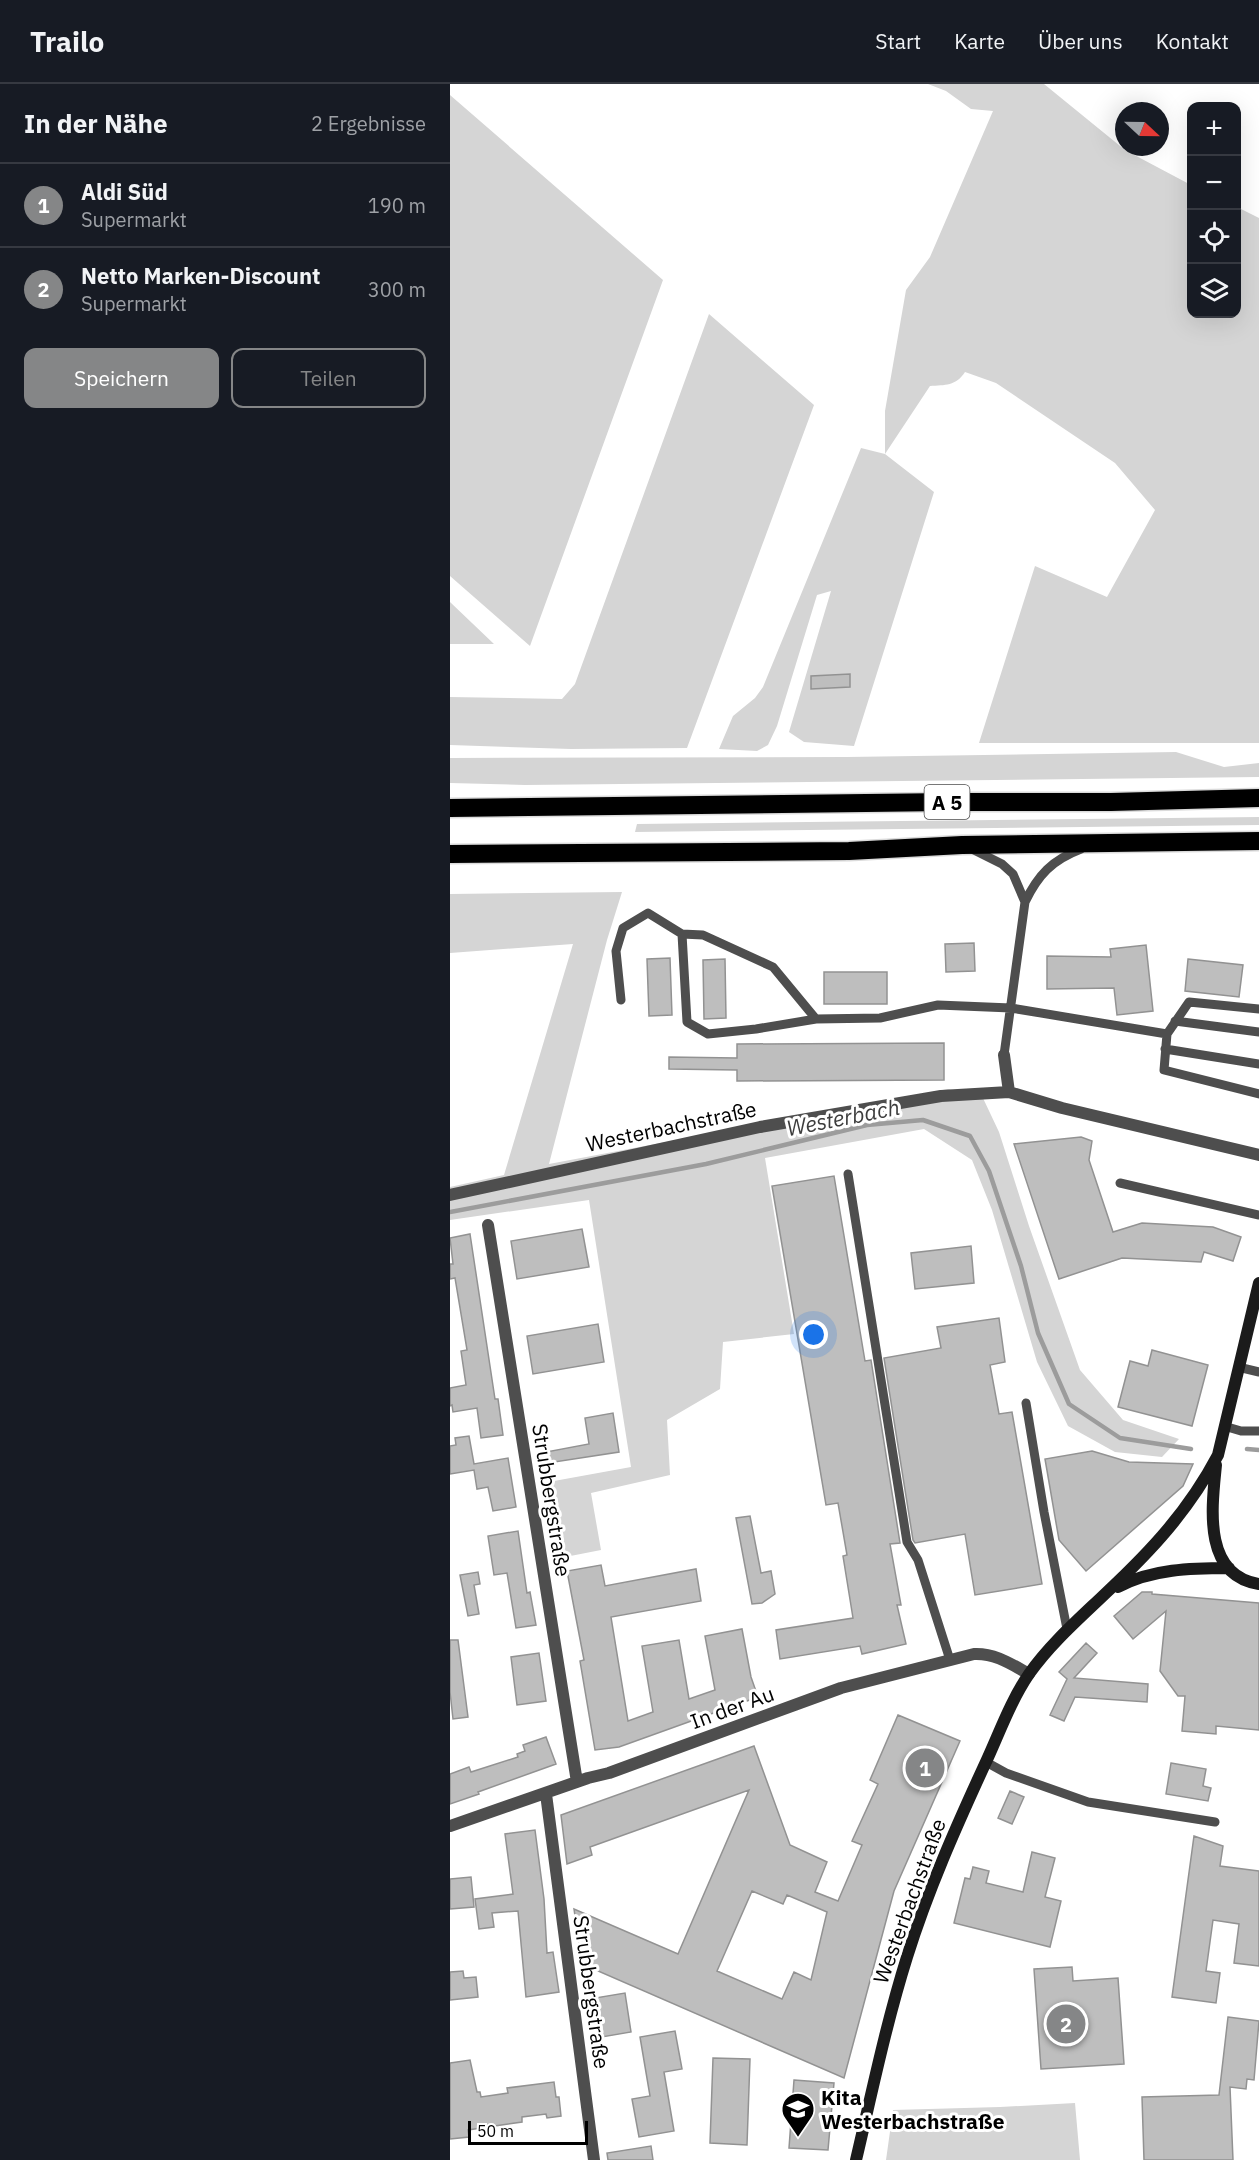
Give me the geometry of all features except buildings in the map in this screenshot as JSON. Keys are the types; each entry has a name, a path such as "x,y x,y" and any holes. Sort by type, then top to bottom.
{"highway":[{"name":"A 5","path":"450,808 1112,802 1259,798"},
{"name":"A 5","path":"450,854 849,850 962,844 1259,841"}],"street":[{"path":"1004,1055 1009,1092"},
{"name":"Westerbachstraße","path":"450,1195 760,1126 941,1096 1009,1092 1062,1108 1259,1155"},
{"name":"Strubbergstraße","path":"488,1224 578,1782"},
{"name":"Westerbachstraße","path":"856,2160 887,2024 907,1956 937,1870 1011,1706 1029,1674 1067,1629 1160,1539 1184,1511 1205,1480 1218,1455 1259,1282"},
{"path":"1218,1455 1213,1502 1213,1536 1221,1558 1229,1568 1246,1580 1259,1584"},
{"name":"Westerbachstraße","path":"1108,1591 1146,1576 1194,1569 1229,1568"},
{"name":"In der Au","path":"450,1826 609,1773 841,1688 986,1653 1029,1674"},
{"name":"Strubbergstraße","path":"546,1794 594,2160"}],"lane":[{"path":"962,844 1002,864 1013,874 1025,902"},
{"path":"1004,1055 1025,902 1034,884 1050,865 1067,854 1097,844"},
{"path":"621,1000 616,951 622,928 648,914 682,934 703,935 773,968 816,1019"},
{"path":"682,934 687,1022 708,1034 816,1019 880,1018 938,1005 1011,1008 1167,1034"},
{"path":"1259,1009 1189,1002 1167,1034 1164,1070 1259,1094"},
{"path":"1176,1021 1259,1032"},
{"path":"1165,1049 1259,1064"},
{"path":"848,1174 907,1542 918,1560 950,1660"},
{"path":"1120,1183 1259,1215"},
{"path":"1238,1367 1259,1372"},
{"path":"1026,1403 1067,1629"},
{"path":"1224,1426 1241,1431 1259,1431"},
{"path":"986,1762 1006,1773 1088,1802 1215,1822"}],"shaded area":[{"path":"928,84 1044,84 1115,142 1115,156 1136,156 1187,183 1187,318 1241,318 1241,209 1259,218 1259,743 979,743 1035,566 1107,597 1155,510 1115,463 996,383 965,372 954,382 930,386 885,454 885,411 906,290 930,257 993,111 971,109 946,91"},
{"path":"450,95 663,280 530,646 450,576"},
{"path":"709,314 814,405 687,748 571,749 450,745 450,697 562,699 575,684"},
{"path":"861,448 885,454 934,492 854,746 804,742 789,732 831,591 817,595 777,726 768,745 757,751 719,749 733,716 755,698 763,687"},
{"path":"450,602 494,644 450,644"},
{"path":"1176,752 1224,767 1259,763 1259,777 525,785 450,783 450,758 847,757"},
{"path":"1259,817 1259,825 635,832 637,824"},
{"path":"622,892 607,940 549,1164 948,1089 982,1096 999,1132 1029,1226 1080,1370 1123,1420 1179,1439 1162,1457 1115,1452 1068,1426 1037,1362 992,1210 972,1160 924,1129 765,1158 794,1334 723,1342 720,1389 667,1420 670,1475 591,1493 601,1550 555,1559 543,1483 631,1467 589,1200 450,1220 450,1187 504,1175 573,944 450,953 450,894"},
{"path":"1075,2103 1080,2160 886,2160 893,2110"}],"waterway":[{"name":"Westerbach","path":"450,1212 706,1164 867,1125 923,1120 970,1136 989,1171 1021,1266 1038,1333 1069,1404 1120,1438 1191,1449"},
{"name":"Westerbach","path":"1247,1449 1259,1450"}],"place":[{"name":"Aldi Süd","path":"925,1768"},
{"name":"Netto Marken-Discount","path":"1066,2024"},
{"name":"Kita Westerbachstraße","path":"798,2138"}]}
